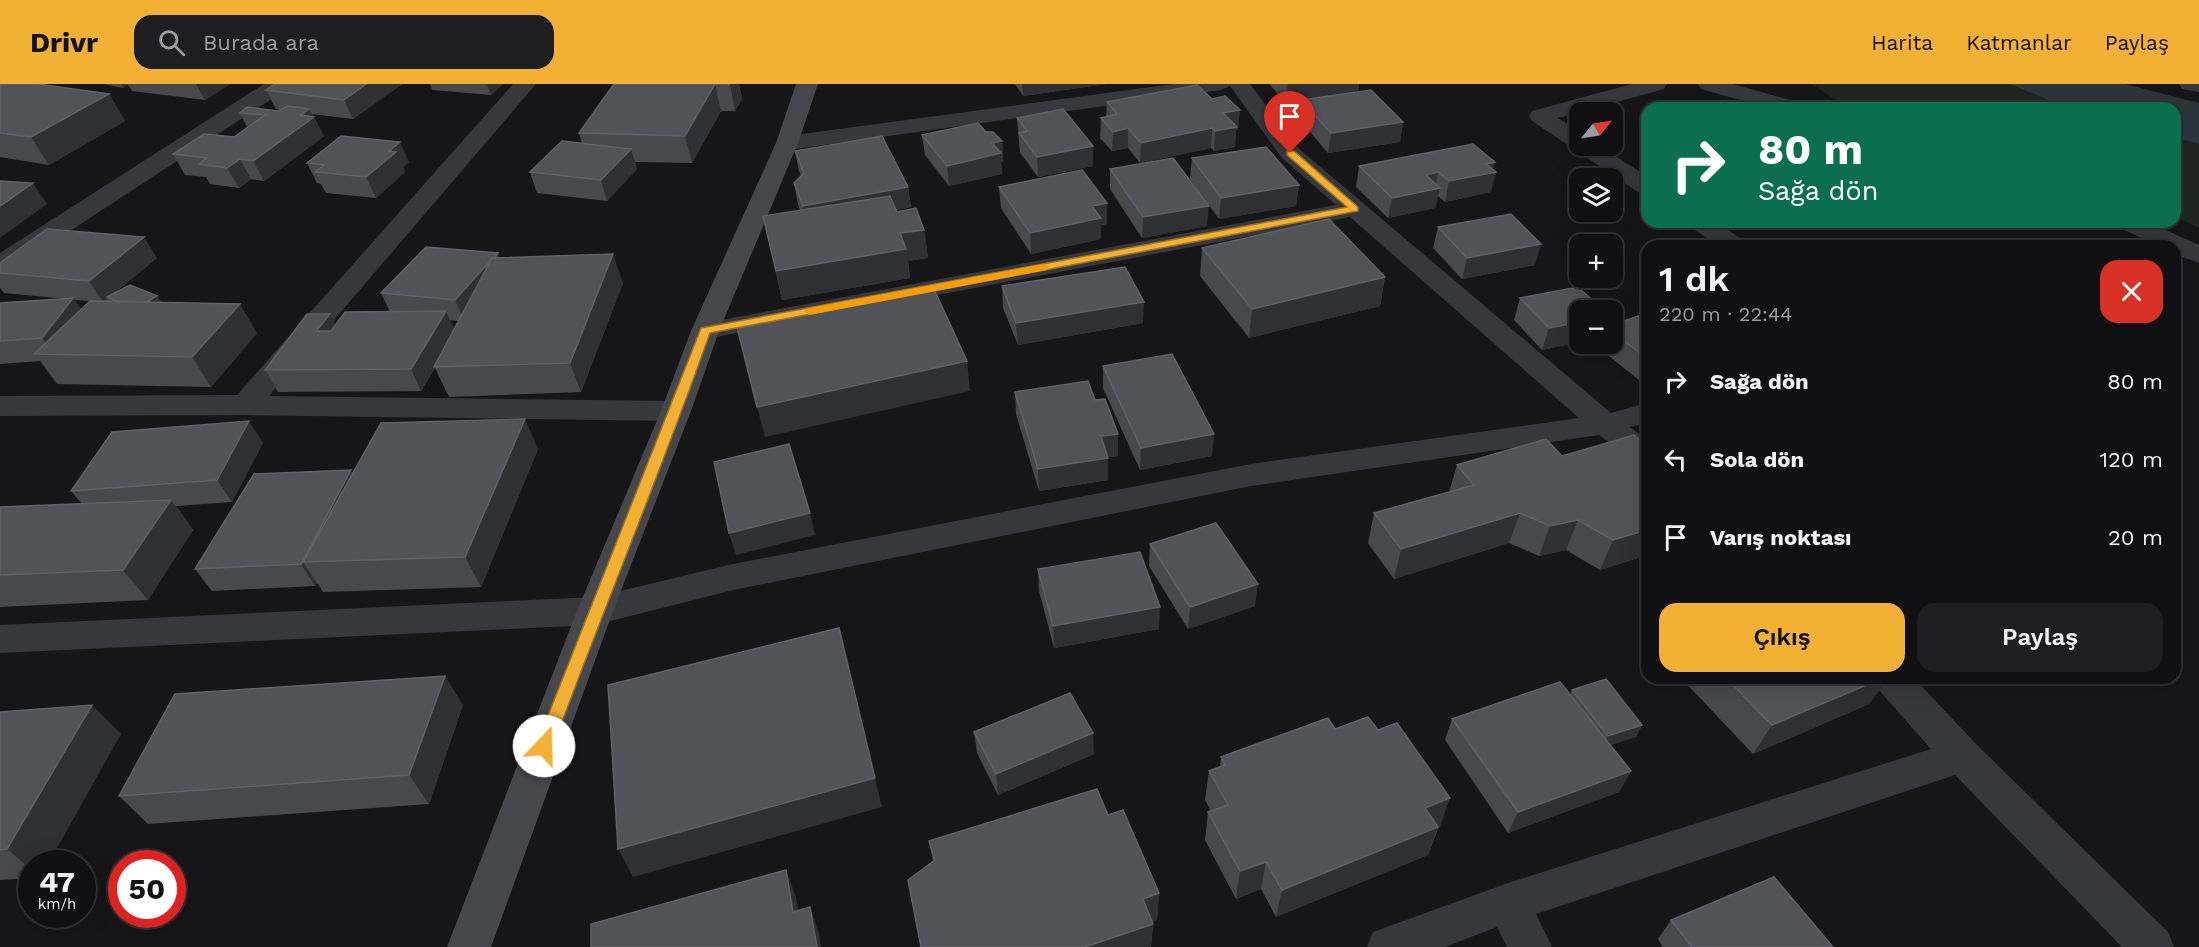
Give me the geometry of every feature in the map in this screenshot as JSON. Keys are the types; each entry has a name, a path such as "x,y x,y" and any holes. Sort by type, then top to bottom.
{"main road":[{"path":"469,947 595,611 676,411 705,331 787,143 807,84"}],"street":[{"path":"5,258 279,84"},
{"path":"245,405 525,84"},
{"path":"787,143 1221,84"},
{"path":"1239,84 1290,153 1605,424 1641,451"},
{"path":"1591,102 1656,84"},
{"path":"1709,84 1772,102"},
{"path":"2190,84 2199,86"},
{"path":"1569,108 1540,116 1569,135"},
{"path":"1599,156 1641,183"},
{"path":"705,331 1355,209"},
{"path":"1709,228 1727,240"},
{"path":"2139,228 2163,240"},
{"path":"0,406 245,405 676,411"},
{"path":"0,639 595,611 733,577 1251,475 1605,424 1641,415"},
{"path":"1896,684 1962,756 2152,947"},
{"path":"1389,947 1508,903 1962,756"},
{"path":"1508,903 1530,947"}],"shaded area":[{"path":"1812,84 2009,84 2053,102 1844,102 1834,99"},
{"path":"2009,84 2125,84 2199,103 2199,144 2181,140 2181,102 2053,102"},
{"path":"2181,140 2199,144 2199,228 2181,220"}],"building":[{"path":"38,84 109,94 31,137 0,133 0,85"},
{"path":"275,84 366,84 344,100 266,90"},
{"path":"614,84 715,84 685,136 579,133"},
{"path":"1197,85 1212,99 1225,96 1240,110 1223,113 1237,127 1215,131 1212,128 1141,143 1128,128 1113,132 1101,118 1117,114 1107,102"},
{"path":"1371,90 1403,122 1331,133 1301,100"},
{"path":"288,106 309,109 301,115 314,117 253,161 240,159 227,168 199,164 207,158 173,154 204,134 234,137 265,115 240,113 247,107 278,111"},
{"path":"1063,109 1093,146 1037,157 1019,133 1027,131 1017,118"},
{"path":"978,123 986,132 993,132 1002,141 992,143 1001,153 947,166 922,135"},
{"path":"341,136 400,142 389,151 396,152 366,177 315,172 324,165 307,163"},
{"path":"882,136 908,187 803,206 794,183 804,173 795,151"},
{"path":"562,141 631,149 601,180 530,172"},
{"path":"1473,144 1495,162 1486,164 1496,172 1449,181 1438,172 1426,175 1440,188 1392,198 1359,166"},
{"path":"1266,147 1299,185 1221,198 1192,158"},
{"path":"1173,158 1209,206 1143,217 1110,169"},
{"path":"1082,170 1107,203 1092,206 1101,218 1030,233 999,187"},
{"path":"0,181 33,183 0,206"},
{"path":"890,196 897,212 916,208 924,230 900,233 906,249 776,271 763,216"},
{"path":"1511,214 1541,244 1467,258 1438,227"},
{"path":"1329,219 1385,277 1252,309 1202,248"},
{"path":"47,229 144,237 89,281 0,273 0,263"},
{"path":"426,247 498,253 455,300 381,293"},
{"path":"613,254 570,363 434,367 492,258"},
{"path":"1125,267 1144,302 1016,323 1002,286"},
{"path":"130,285 157,296 147,302 116,301 107,297"},
{"path":"933,287 967,361 757,407 737,327"},
{"path":"1579,288 1592,300 1569,300 1569,324 1549,328 1520,298"},
{"path":"73,298 42,338 0,341 0,303"},
{"path":"90,301 240,304 192,357 34,354"},
{"path":"446,311 411,369 265,370 307,314 330,314 316,331 331,331 345,312"},
{"path":"1641,315 1641,354 1623,340 1623,321"},
{"path":"1172,354 1214,434 1141,448 1103,366"},
{"path":"1088,381 1095,400 1105,399 1118,434 1101,436 1108,458 1038,469 1015,392"},
{"path":"525,419 465,557 303,562 381,423"},
{"path":"249,421 217,480 71,491 112,432"},
{"path":"1634,435 1641,441 1641,532 1613,540 1578,520 1550,526 1520,513 1401,549 1374,513 1474,485 1457,465 1546,439 1562,456"},
{"path":"789,444 810,513 729,533 714,462"},
{"path":"351,470 301,564 195,569 254,474"},
{"path":"171,500 123,570 0,575 0,507"},
{"path":"1216,523 1258,584 1190,607 1150,544"},
{"path":"1140,552 1160,607 1053,626 1038,569"},
{"path":"839,628 875,778 618,849 608,685"},
{"path":"445,676 409,775 119,796 175,694"},
{"path":"1606,679 1642,725 1608,736 1572,690"},
{"path":"1560,682 1631,771 1518,812 1452,719"},
{"path":"1732,684 1869,684 1772,725"},
{"path":"1070,693 1093,733 996,774 974,732"},
{"path":"92,705 7,849 0,850 0,712"},
{"path":"1368,717 1378,730 1397,723 1450,798 1425,808 1438,827 1282,890 1266,862 1240,871 1208,812 1228,805 1209,771 1225,765 1221,757 1328,718 1335,729"},
{"path":"1097,789 1108,815 1123,810 1159,893 1143,899 1153,924 1085,947 921,947 908,880 935,860 929,841"},
{"path":"786,870 793,912 810,907 817,947 591,947 591,924"},
{"path":"1774,877 1833,947 1692,947 1671,920"}],"slow traffic":[{"path":"809,311 1043,267"}],"route":[{"path":"544,746 595,611 676,411 705,331 1355,209 1290,153"}]}
